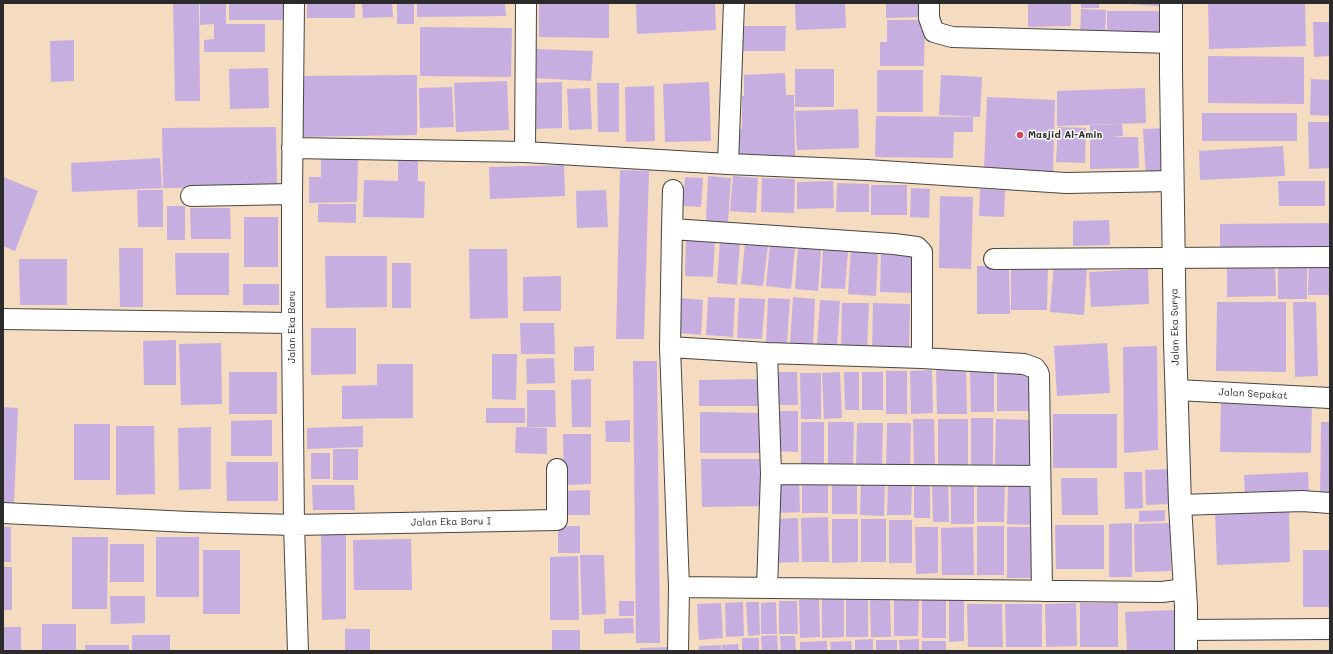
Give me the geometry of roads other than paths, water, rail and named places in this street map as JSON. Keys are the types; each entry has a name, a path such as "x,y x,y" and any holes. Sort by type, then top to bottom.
{"street":[{"name":"Jalan Eka Baru","path":"294,3 292,323 294,525 298,651"},
{"path":"525,152 526,3"},
{"path":"728,164 734,3"},
{"path":"929,3 929,18 934,32 952,37 1172,43"},
{"name":"Jalan Eka Surya","path":"1171,3 1176,390 1186,641"},
{"path":"292,148 525,152 728,164 867,170 1066,183 1173,181"},
{"path":"673,190 670,347 679,587 678,651"},
{"path":"191,196 292,194"},
{"path":"672,229 894,244 917,247 922,252 922,358"},
{"path":"994,259 1330,257"},
{"path":"3,319 292,323"},
{"path":"670,347 767,353 922,358 1024,364 1033,366 1039,375 1042,591"},
{"path":"767,353 771,474 767,588"},
{"name":"Jalan Sepakat","path":"1176,390 1330,398"},
{"name":"Jalan Eka Baru I","path":"294,525 557,520 557,469"},
{"path":"771,474 1040,476"},
{"path":"1180,505 1302,501 1330,503"},
{"path":"3,513 189,522 294,525"},
{"path":"679,587 1162,592 1185,589"},
{"path":"1186,641 1330,629"}],"place":[{"name":"Masjid Al-Amin","path":"1020,135"}]}
